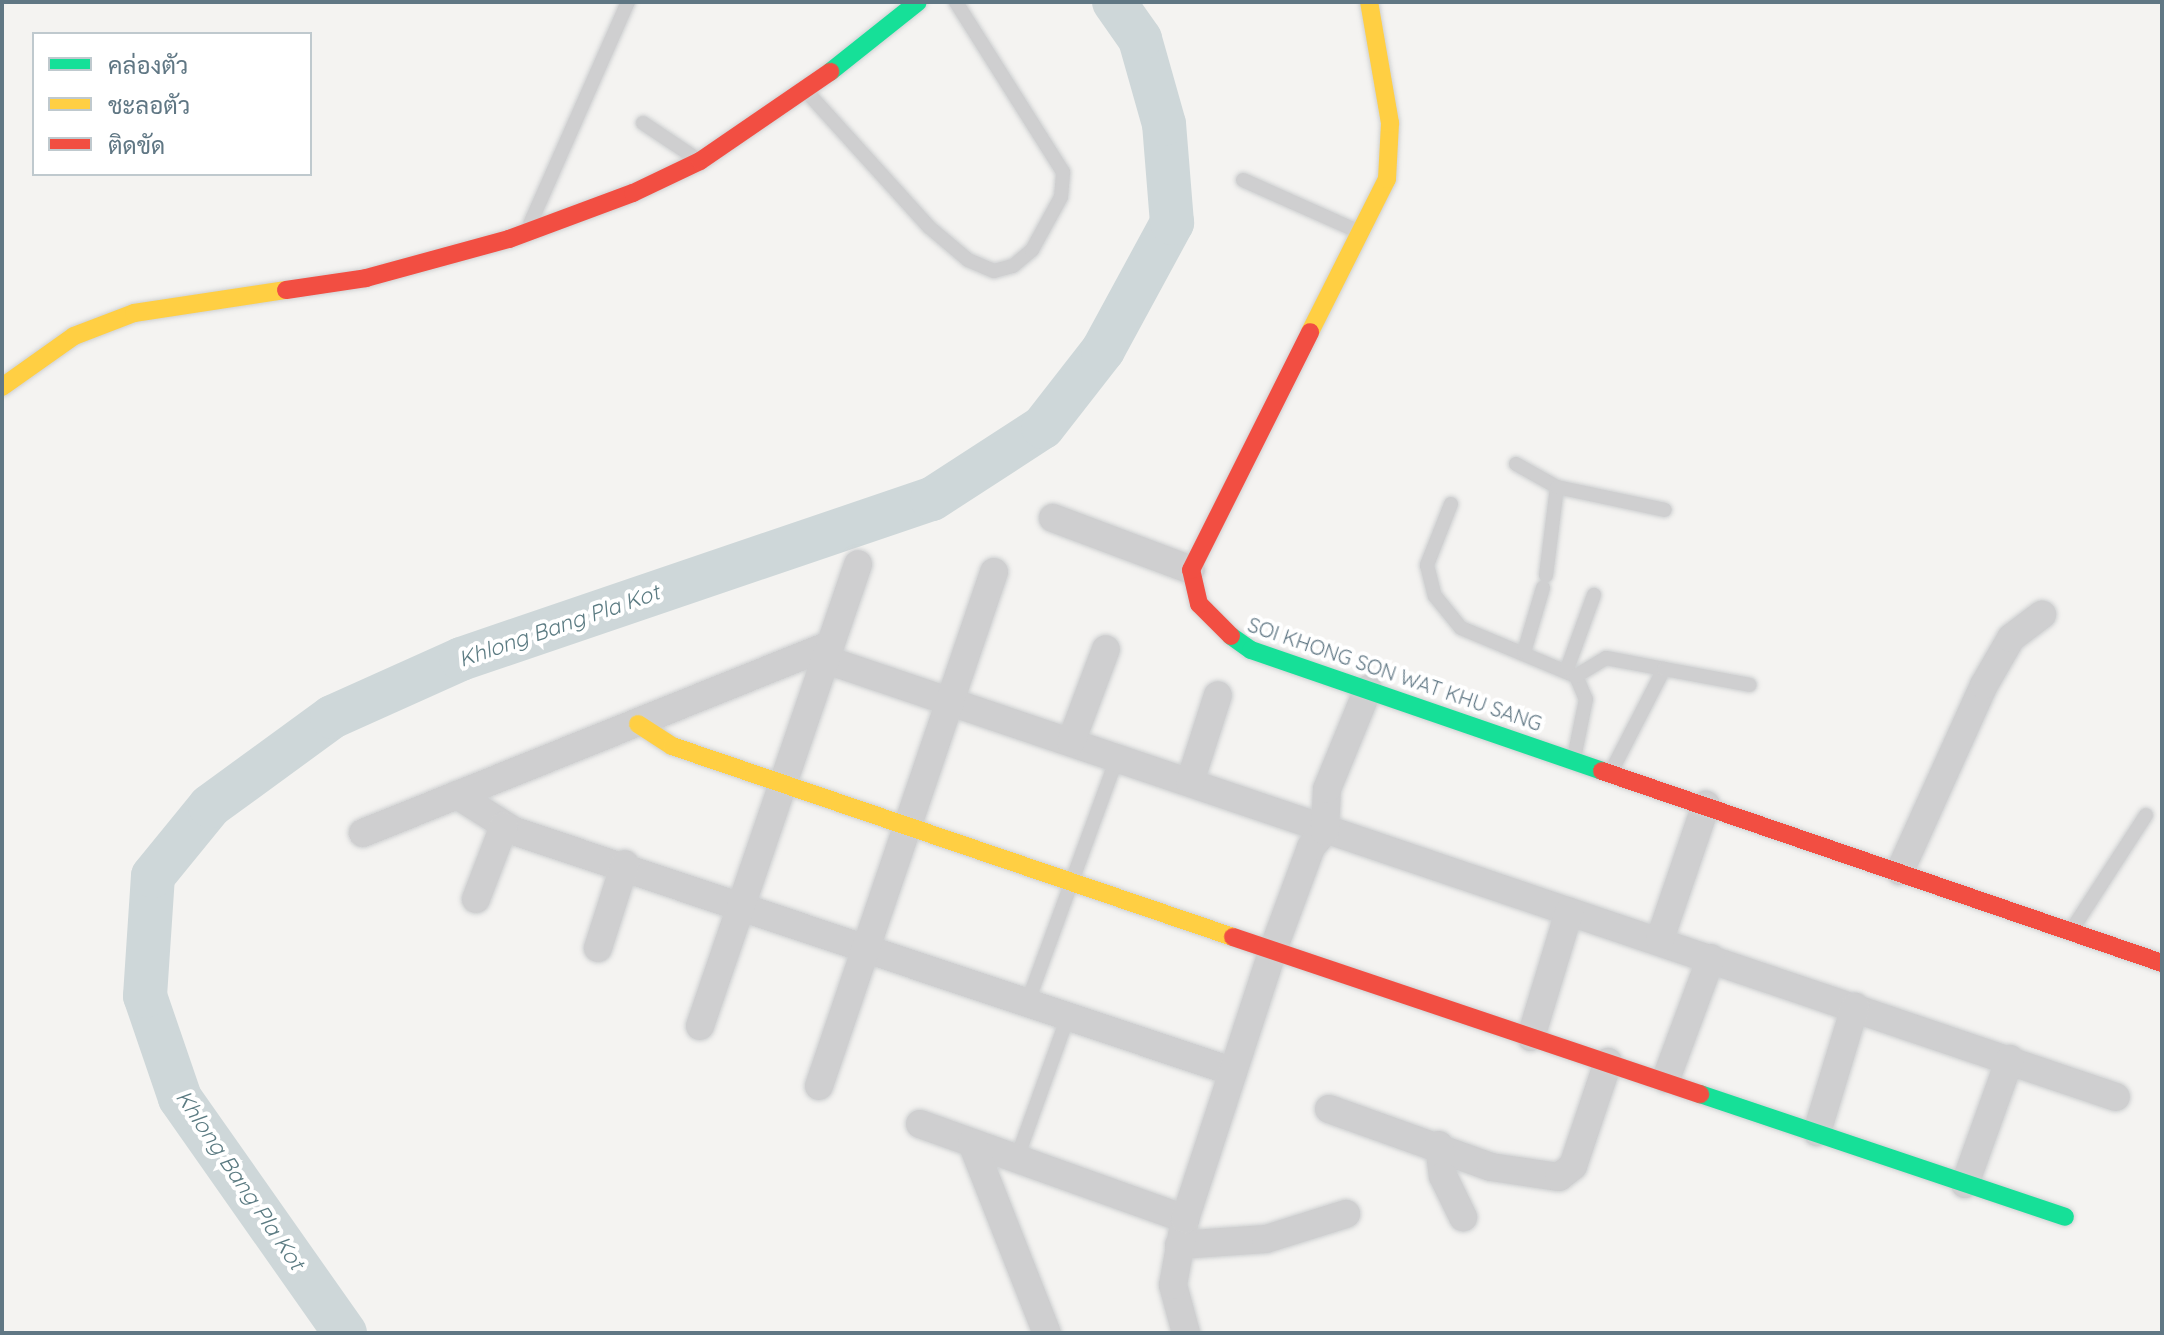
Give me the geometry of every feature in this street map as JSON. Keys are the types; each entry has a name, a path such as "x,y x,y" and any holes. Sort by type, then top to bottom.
{"street":[{"path":"2,387 74,336 134,313 366,278 527,232 700,161 807,91 918,2"},
{"path":"1053,518 1191,570 1387,179 1390,123 1369,2"},
{"path":"700,1026 784,784 825,653 858,564"},
{"name":"SOI KHONG SON WAT KHU SANG","path":"1191,570 1199,604 1232,641 2162,963"},
{"path":"819,1086 869,951 907,827 994,572"},
{"path":"1900,871 1984,685 2011,638 2042,615"},
{"path":"1071,742 1106,649"},
{"path":"363,833 825,653 949,703 1190,782 1313,834 1660,939 2116,1097"},
{"path":"1186,1333 1173,1285 1182,1232 1231,1071 1313,834 1310,800 1327,789 1368,689"},
{"path":"1190,782 1218,695"},
{"path":"638,724 672,746 1531,1037 1666,1079 2065,1217"},
{"path":"457,795 504,826 625,864 1067,1019 1231,1071"},
{"path":"1660,939 1706,805"},
{"path":"476,899 504,826"},
{"path":"598,948 625,864"},
{"path":"1531,1037 1569,912"},
{"path":"1666,1079 1711,958"},
{"path":"1817,1132 1855,1007"},
{"path":"1965,1184 2010,1059"},
{"path":"1329,1109 1439,1145 1491,1167 1559,1177 1573,1166 1608,1062"},
{"path":"920,1124 1017,1158 1182,1232 1266,1239 1346,1214"},
{"path":"972,1143 1047,1333"},
{"path":"1439,1145 1443,1176 1463,1217"}],"lane":[{"path":"527,232 628,2"},
{"path":"807,91 929,227 968,260 994,271 1013,266 1032,250 1061,197 1063,172 956,2"},
{"path":"643,123 700,161"},
{"path":"1243,180 1360,232"},
{"path":"1516,464 1557,487 1665,510"},
{"path":"1524,652 1545,581 1557,487"},
{"path":"1451,504 1427,565 1435,596 1461,628 1572,672 1586,699 1574,758"},
{"path":"1572,672 1594,595"},
{"path":"1572,672 1606,658 1750,685"},
{"path":"1611,772 1664,669"},
{"path":"1027,1004 1117,758"},
{"path":"2071,931 2146,815"},
{"path":"1017,1158 1067,1019"}],"waterway":[{"name":"Khlong Bang Pla Kot","path":"345,1333 180,1098 145,996 153,876 210,806 332,717 461,659 932,499 1043,427 1103,350 1172,223 1164,124 1140,39 1114,2"}],"traffic: fast":[{"path":"830,72 918,2"},
{"path":"1231,636 1251,650 1602,771"},
{"path":"1700,1094 2065,1217"}],"traffic: slow":[{"path":"1310,332 1387,179 1390,123 1369,2"},
{"path":"2,387 74,336 134,313 286,290"},
{"path":"638,724 672,746 1233,937"}],"traffic: jam":[{"path":"286,290 366,278 509,239 633,193 700,161 830,72"},
{"path":"1231,636 1199,604 1191,570 1310,332"},
{"path":"1602,771 2162,963"},
{"path":"1233,937 1700,1094"}]}
